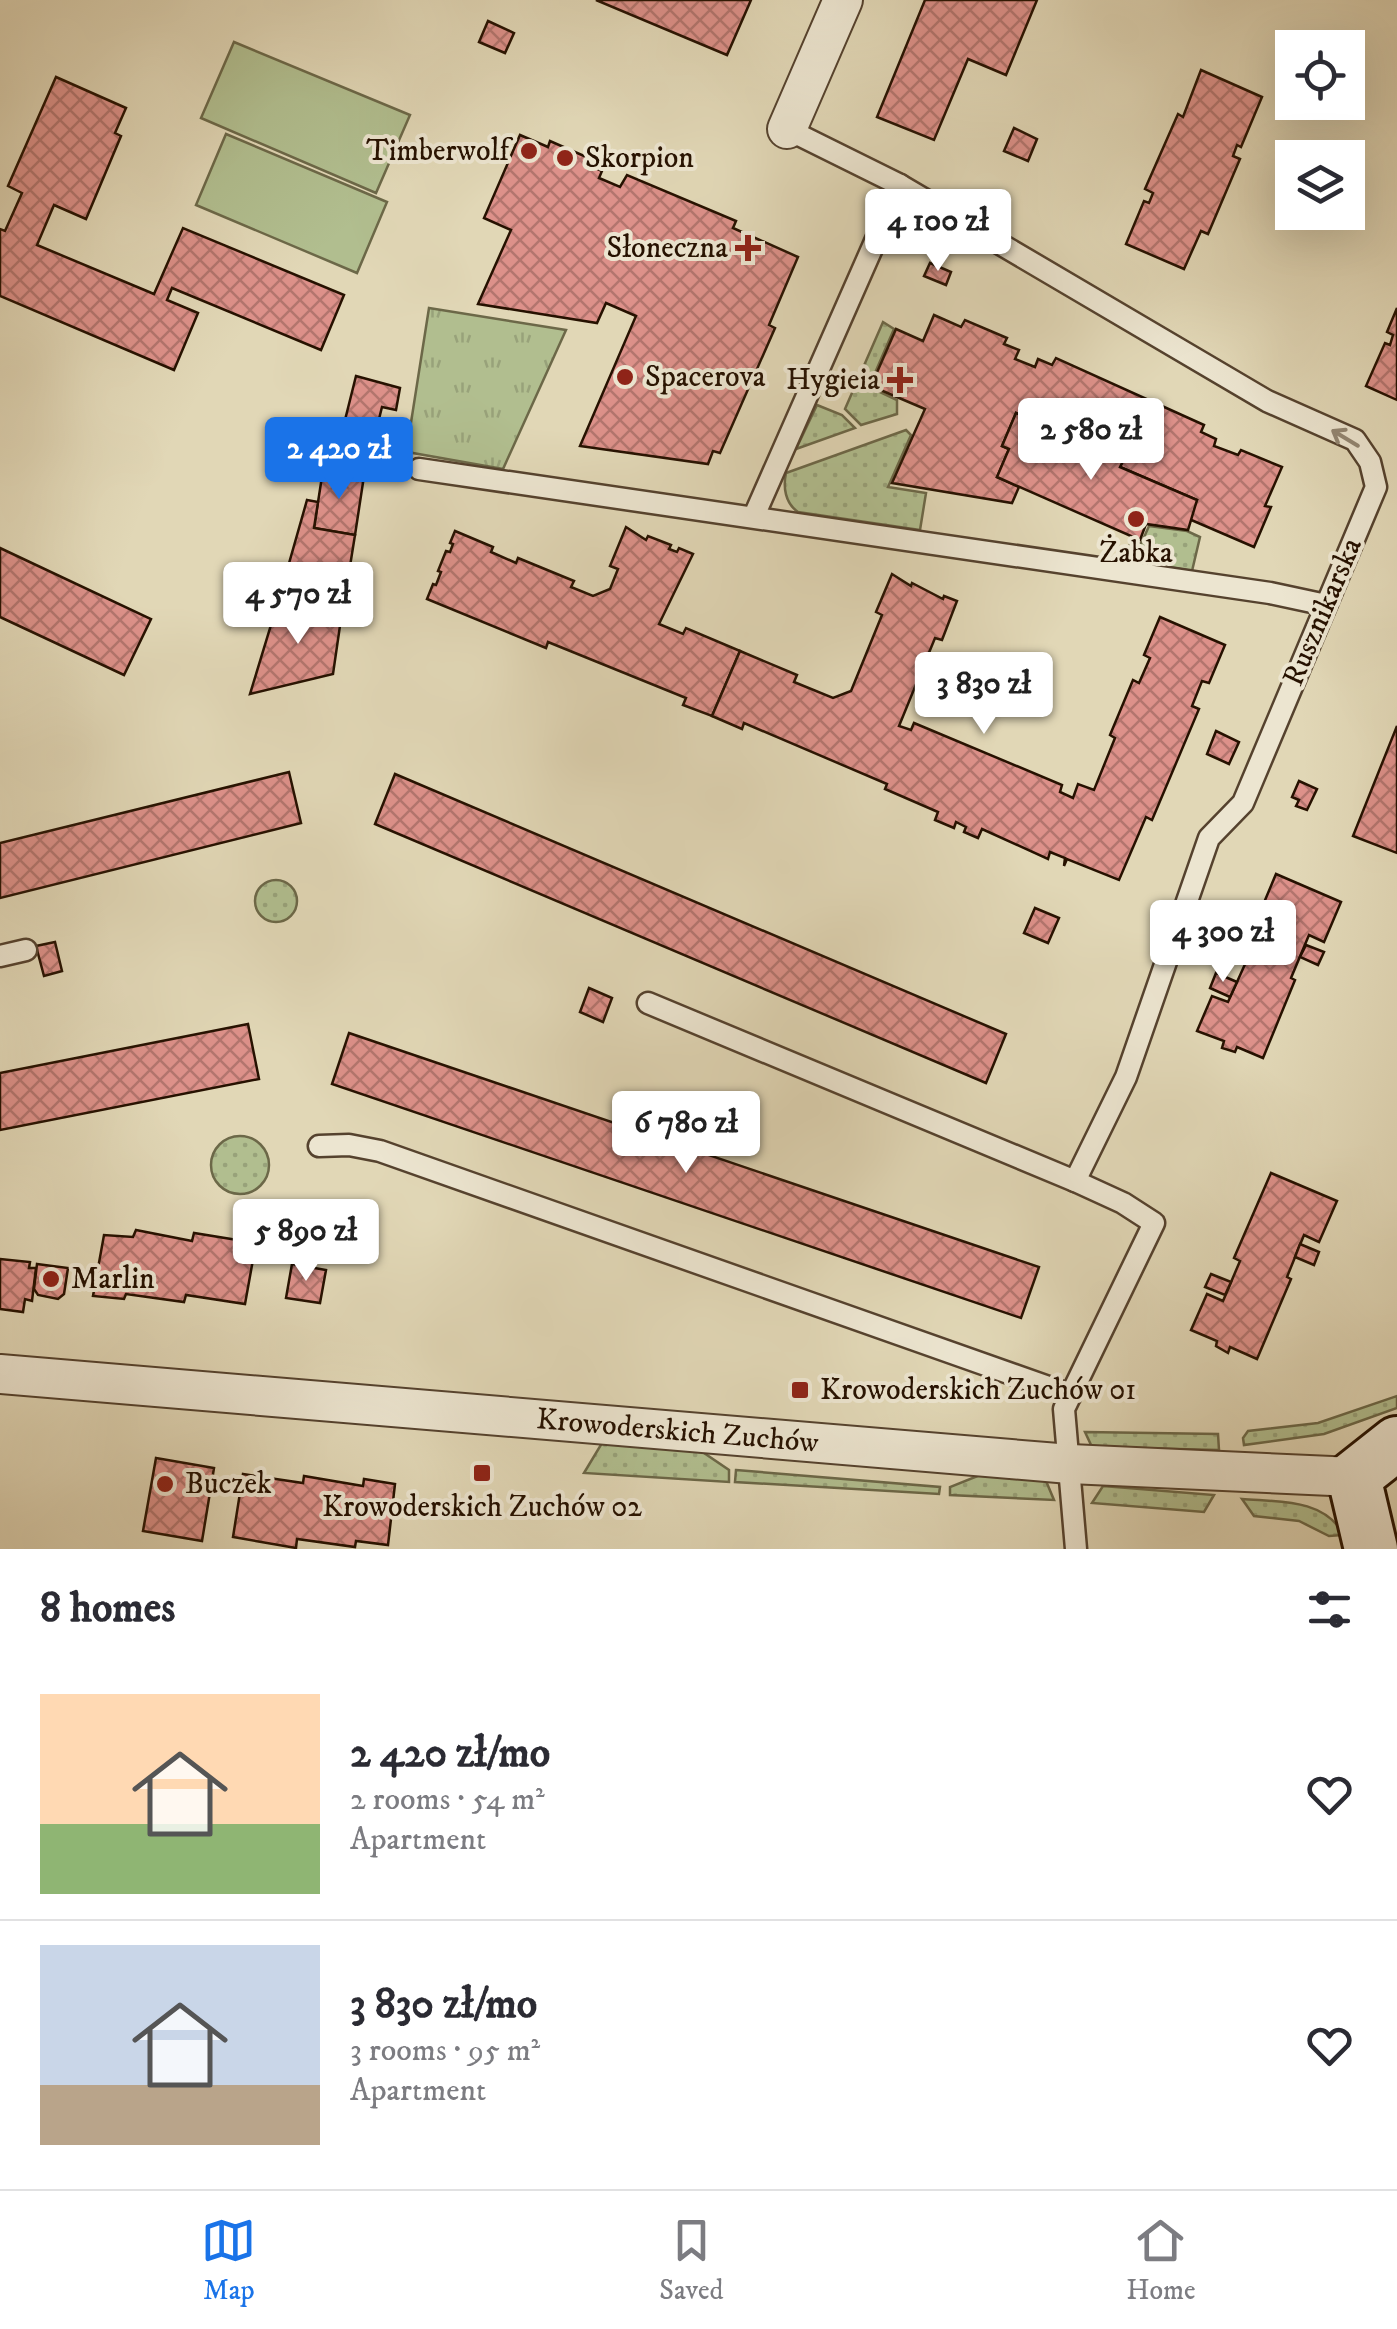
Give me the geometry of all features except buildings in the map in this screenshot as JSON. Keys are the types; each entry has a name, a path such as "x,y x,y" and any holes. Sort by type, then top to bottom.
{"street":[{"name":"Rusznikarska","path":"787,129 842,0"},
{"name":"Krowoderskich Zuchów","path":"0,1374 1070,1464 1354,1477"},
{"path":"1371,1549 1354,1477 1397,1443"}],"lane":[{"name":"Rusznikarska","path":"787,129 900,185 1267,401 1355,440 1370,462 1376,487 1243,802 1209,838 1126,1076 1075,1182"},
{"path":"754,516 900,185"},
{"path":"420,469 1270,593 1326,605"},
{"path":"0,956 26,950"},
{"path":"648,1003 1122,1202 1154,1224 1064,1408 1076,1549"},
{"path":"319,1146 380,1150 1071,1395"}],"green space":[{"path":"234,42 410,115 376,193 201,118"},
{"path":"226,134 387,202 357,273 196,205"},
{"path":"429,308 566,330 503,469 413,453 407,448"},
{"path":"883,322 894,329 869,387 897,400 897,414 861,425 845,409"},
{"path":"817,405 842,415 855,428 796,449"},
{"path":"906,430 911,435 888,487 926,493 920,530 798,512 790,504 785,489 786,473"},
{"path":"1149,526 1187,531 1200,537 1192,571 1123,559 1132,540 1141,544"},
{"path":"276,880 291,886 297,901 291,916 276,922 261,916 255,901 261,886"},
{"path":"240,1136 261,1144 269,1165 261,1186 240,1194 219,1186 211,1165 219,1144"},
{"path":"1397,1396 1397,1408 1324,1434 1244,1445 1248,1431 1318,1423"},
{"path":"1085,1432 1218,1434 1219,1450 1092,1447"},
{"path":"602,1443 701,1451 729,1470 729,1482 584,1473"},
{"path":"736,1470 940,1487 939,1494 735,1482"},
{"path":"980,1475 1046,1481 1054,1500 950,1495 950,1487"},
{"path":"1103,1486 1214,1495 1204,1512 1092,1503"},
{"path":"1242,1499 1312,1508 1325,1514 1344,1535 1329,1536 1299,1521 1254,1516"}],"place":[{"name":"Timberwolf","path":"529,151"},
{"name":"Skorpion","path":"565,158"},
{"name":"Słoneczna","path":"748,248"},
{"name":"Spacerova","path":"625,377"},
{"name":"Hygieia","path":"900,380"},
{"name":"Żabka","path":"1136,519"},
{"name":"Marlin","path":"51,1279"},
{"name":"Krowoderskich Zuchów 01","path":"800,1390"},
{"name":"Krowoderskich Zuchów 02","path":"482,1473"},
{"name":"Buczek","path":"165,1484"}]}
